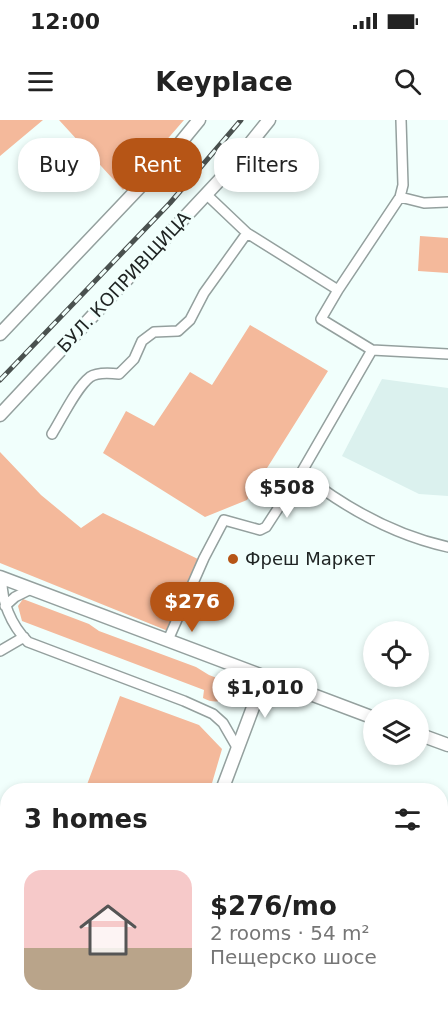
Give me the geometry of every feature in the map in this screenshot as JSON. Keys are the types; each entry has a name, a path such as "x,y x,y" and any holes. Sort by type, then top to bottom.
{"main road":[{"path":"0,334 172,153 199,120"},
{"name":"БУЛ. КОПРИВЩИЦА","path":"0,415 207,195 269,120"},
{"path":"1,577 363,714"},
{"path":"225,783 264,678"},
{"path":"429,738 448,745"}],"street":[{"path":"400,120 403,185 400,196 321,319 372,350 448,354"},
{"path":"207,195 247,233 338,290"},
{"path":"400,196 424,203 448,202"},
{"path":"52,434 91,376 106,373 118,374 134,359 142,341 154,332 178,331 190,320 204,293 247,233"},
{"path":"168,640 224,519 260,530 266,527 301,473 372,350"},
{"path":"301,473 328,494 354,509 402,533 448,547"},
{"path":"1,577 2,591 6,600 5,606 19,633 28,642 213,714 223,723 238,749"},
{"path":"5,606 15,597 31,589"},
{"path":"0,651 24,637"}],"shaded area":[{"path":"0,120 43,120 22,138 18,138 18,141 0,156"},
{"path":"59,120 184,120 168,138 112,138 112,178 100,165 100,138 75,138"},
{"path":"420,236 448,238 448,273 418,271"},
{"path":"250,325 328,371 247,500 205,517 103,453 126,411 154,426 190,372 212,385"},
{"path":"382,379 448,388 448,496 419,494 342,456"},
{"path":"0,452 41,495 81,528 103,513 200,560 168,631 0,563"},
{"path":"23,599 89,624 99,631 196,667 209,675 238,686 239,695 221,701 208,700 203,698 204,690 22,621 18,606"},
{"path":"120,696 199,725 222,749 212,783 88,783"}],"railway":[{"path":"0,380 170,203 241,120"}],"place":[{"name":"Фреш Маркет","path":"233,559"}]}
